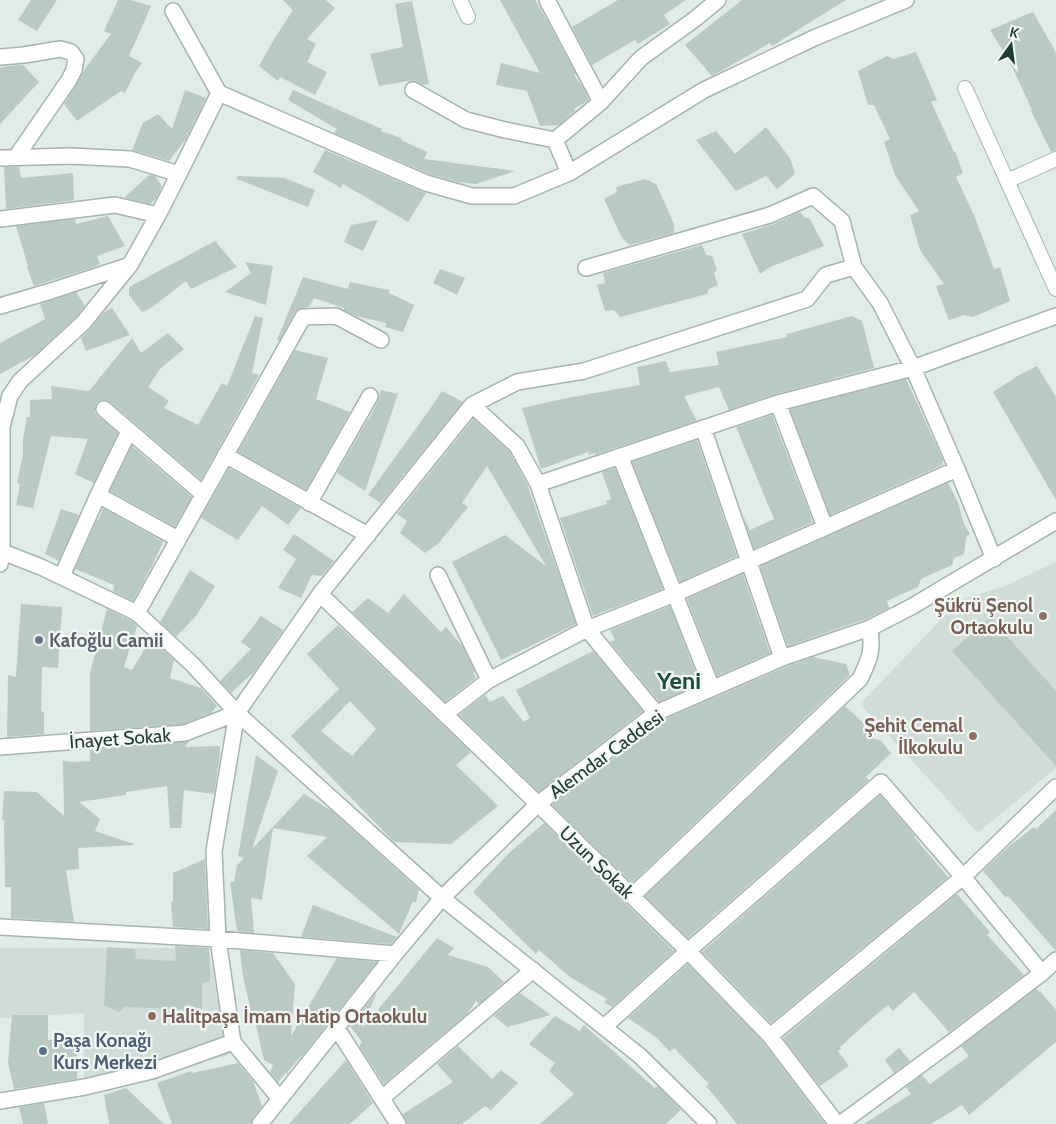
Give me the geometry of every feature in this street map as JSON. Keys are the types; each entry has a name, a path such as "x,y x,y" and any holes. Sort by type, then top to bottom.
{"street":[{"path":"546,0 601,102"},
{"path":"555,140 601,102 641,58 718,0"},
{"path":"173,11 219,93 426,183 472,196 514,196 569,173 704,90 814,38 906,0"},
{"path":"0,57 60,49 71,52 76,59 74,70 69,80 16,158"},
{"path":"413,90 466,120 555,140"},
{"path":"219,93 158,215 130,264 83,323 5,397 2,427 1,556 41,566 137,613 193,665 237,713 442,898 640,1056 709,1124"},
{"path":"555,140 569,173"},
{"path":"0,158 70,156 130,159 179,174"},
{"path":"586,268 770,215 813,196 842,221 854,267 880,303 913,368 994,559"},
{"path":"0,220 115,205 158,215"},
{"path":"0,306 130,264"},
{"path":"280,1099 233,1042 218,939 214,851 237,713 320,594 472,405 517,382 584,371 807,299 826,275 854,267"},
{"path":"137,613 303,317 336,316 380,340"},
{"path":"538,484 778,403 913,368 1056,316"},
{"path":"309,503 370,396"},
{"path":"778,403 825,527"},
{"path":"472,405 517,446 538,484 586,629 656,713"},
{"path":"104,409 203,494"},
{"path":"703,428 782,658"},
{"path":"62,576 129,431"},
{"path":"225,455 368,535"},
{"path":"620,456 712,688"},
{"path":"445,714 489,680 586,629 675,594 957,469"},
{"path":"98,495 178,539"},
{"name":"Alemdar Caddesi","path":"260,1124 336,1027 442,898 538,804 656,713 782,658 870,628 911,607 1056,521"},
{"path":"438,575 489,680"},
{"name":"Uzun Sokak","path":"320,594 688,951 770,1036 838,1124"},
{"path":"632,896 860,679 871,655 872,641 870,628"},
{"name":"İnayet Sokak","path":"0,747 185,733 237,713"},
{"path":"604,1027 881,782 1042,973"},
{"path":"770,1036 963,877 1056,787"},
{"path":"0,927 218,939 395,954"},
{"path":"838,1124 953,1041 1042,973 1056,960"},
{"path":"382,1098 533,970"},
{"path":"336,1027 398,1124"},
{"path":"0,1101 85,1087 152,1070 233,1042"}],"lane":[{"path":"460,0 468,17"},
{"path":"965,88 1056,288"},
{"path":"1007,181 1056,159"}],"shaded area":[{"name":"Şehit Cemal İlkokulu","path":"1056,562 1056,768 978,833 860,704 960,600 1005,586"},
{"name":"Halitpaşa İmam Hatip Ortaokulu","path":"0,948 209,948 227,1056 84,1081 84,1013 0,1018"}],"building":[{"path":"31,0 57,0 37,31 18,20"},
{"path":"118,0 131,0 151,6 129,56 142,63 125,93 121,91 77,121 64,104 84,70 111,34 104,31"},
{"path":"283,0 326,0 335,8 307,39 316,44 307,62 327,72 315,95 280,77 278,81 259,66 293,10"},
{"path":"500,0 535,0 589,100 574,109 575,111 559,125 540,126 527,91 496,85 501,63 540,73"},
{"path":"618,0 686,0 664,15 670,24 638,44 635,40 592,65 572,27"},
{"path":"742,0 846,0 772,46 770,43 712,76 685,45"},
{"path":"412,1 429,84 423,85 408,81 379,86 370,54 403,47 395,4"},
{"path":"1033,12 1056,53 1056,150 1051,152 1010,62 990,30"},
{"path":"916,52 937,100 931,102 963,173 956,177 974,215 994,269 1000,267 1010,301 973,317 964,315 949,320 936,286 944,284 920,250 910,215 919,211 895,175 884,142 890,139 874,105 868,105 858,71 887,56 894,59"},
{"path":"23,65 39,82 0,124 0,68"},
{"path":"185,90 206,98 186,139 169,161 132,150 143,123 158,114 172,129"},
{"path":"293,90 382,129 381,131 401,138 401,140 427,152 424,159 515,171 476,184 457,182 429,174 334,133 337,129 288,100"},
{"path":"766,127 790,158 795,174 777,189 766,176 736,191 696,140 716,131 735,154"},
{"path":"325,150 426,193 408,222 343,184 341,188 313,172"},
{"path":"4,167 19,167 21,178 73,173 74,200 6,209"},
{"path":"149,175 155,176 162,186 156,199 150,204 125,197"},
{"path":"237,176 284,178 315,190 308,207 237,179"},
{"path":"645,179 656,184 674,224 674,233 630,245 622,238 604,199 617,192 616,187"},
{"path":"800,212 804,217 810,219 824,246 770,267 760,274 742,234 774,224"},
{"path":"108,216 125,246 97,256 100,264 94,267 34,286 16,226 75,219 76,224"},
{"path":"378,220 363,251 344,242 351,225"},
{"path":"215,241 237,267 191,289 186,281 151,308 142,312 129,295 129,287"},
{"path":"702,245 706,255 712,256 717,270 714,273 718,285 709,289 707,294 620,317 614,310 605,311 597,285 605,283 603,273"},
{"path":"245,262 273,266 266,305 225,292 251,273"},
{"path":"440,269 465,278 457,295 433,283"},
{"path":"303,277 348,289 350,282 389,290 389,293 414,305 403,332 385,327 386,323 356,316 344,310 344,308 314,298 309,307 295,312 279,341 277,340"},
{"path":"76,292 85,306 76,317 35,355 0,374 0,343 45,319 40,304"},
{"path":"112,308 130,335 86,351 81,338 103,313"},
{"path":"255,316 263,318 252,373 259,375 201,480 110,402 101,400 95,407 95,413 118,433 94,483 75,474 88,439 51,436 33,508 16,505 20,484 17,483 23,454 23,439 27,417 30,417 30,400 52,399 51,386 89,391 132,338 141,353 168,333 184,349 160,369 148,387 169,401 164,408 198,425 222,383 227,386"},
{"path":"852,316 862,321 874,368 776,394 729,410 719,387 684,396 697,421 595,455 595,453 589,455 588,452 541,469 522,408 640,385 637,367 666,361 670,372 719,365 716,352 787,337 787,334"},
{"path":"295,350 328,358 316,399 350,412 306,490 238,452"},
{"path":"1037,366 1056,397 1056,500 993,392"},
{"path":"906,379 943,460 942,465 830,515 790,409"},
{"path":"381,390 398,394 365,491 337,473 369,419"},
{"path":"442,391 463,402 381,503 368,495 432,406"},
{"path":"772,415 813,522 754,549 743,515 750,530 774,519 736,427"},
{"path":"473,419 510,452 527,484 576,624 501,660 452,562 505,535 546,566 487,466 462,503 468,507 438,544 425,553 400,533 407,521 397,514"},
{"path":"697,440 737,556 680,582 632,462"},
{"path":"132,446 192,497 175,526 110,491"},
{"path":"229,468 301,508 288,525 262,506 238,540 201,518"},
{"path":"615,468 663,589 593,616 560,518 607,504 606,501 611,499 602,472"},
{"path":"948,483 958,502 964,524 970,534 966,537 964,554 954,558 952,565 921,579 918,587 887,601 889,608 866,619 788,646 760,566"},
{"path":"103,508 163,542 133,601 113,591 114,585 75,569"},
{"path":"61,509 79,515 59,561 45,554"},
{"path":"294,534 334,561 322,576 312,575 301,598 278,588 296,559 283,550"},
{"path":"190,570 215,586 196,616 176,637 160,622"},
{"path":"743,574 770,653 717,676 687,599"},
{"path":"404,594 441,632 446,627 463,647 475,672 473,673 476,678 445,702 352,612 368,598 388,613"},
{"path":"21,604 62,607 58,668 42,667 41,711 44,712 44,734 7,737 8,675 16,677"},
{"path":"670,606 700,684 659,702 610,642 615,640 610,630"},
{"path":"107,609 132,621 137,626 124,667 132,670 151,639 174,660 170,678 201,688 217,706 211,713 183,724 90,731 90,673"},
{"path":"261,616 283,630 257,669 231,693 220,681 251,649 241,642"},
{"path":"990,617 1056,691 1056,766 952,651"},
{"path":"338,625 471,752 456,765 498,806 451,844 394,842 291,736 339,689 307,654","holes":["350,701 376,729 352,756 321,731"]},
{"path":"593,651 643,711 539,792 459,715 485,695 490,702 503,696 524,722 530,718 516,690"},
{"path":"813,657 846,664 850,675 632,883 552,805 661,721 785,667"},
{"path":"845,706 872,731 874,739 880,740 891,753 866,777 869,780 688,938 645,896"},
{"path":"189,741 185,747 220,746 220,755 214,794 184,790 181,828 170,828 167,786 126,792 126,795 79,802 100,819 95,831 134,845 78,848 79,869 66,870 74,922 11,918 11,887 5,887 4,820 2,820 4,791 37,792 64,816 63,761 90,761 90,750"},
{"path":"256,755 278,771 252,849 304,794 332,811 419,890 416,903 413,901 399,934 307,856 327,837 273,828 262,900 251,898 254,933 237,931 230,882 234,882 237,865 244,858 238,856"},
{"path":"880,795 948,877 771,1023 702,952"},
{"path":"1056,810 1056,951 1008,896 1006,898 983,871 1008,847 1034,827 1036,829"},
{"path":"544,823 674,951 612,1007 604,1002 607,999 570,977 539,950 536,954 473,892 508,854"},
{"path":"205,859 208,929 173,927 171,902 173,902 173,873"},
{"path":"957,894 990,932 987,935 1024,975 949,1032 914,992 893,1011 888,1005 840,1047 841,1049 838,1051 849,1066 820,1086 783,1038"},
{"path":"313,905 397,937 391,944 301,937"},
{"path":"437,938 454,948 448,955 488,967 504,982 479,1004 476,1001 467,1014 384,1084 359,1046 362,1042 350,1026 377,992 362,1029"},
{"path":"175,946 209,948 210,981 202,983 202,1010 125,1007 119,1012 104,1005 107,947 135,949 136,959 176,961"},
{"path":"240,950 273,953 295,984 291,1036 337,958 377,962 288,1071 288,1074 286,1073 278,1082 270,1072 273,1065 264,1060 243,977"},
{"path":"688,964 763,1042 825,1124 737,1124 706,1086 709,1084 674,1048 670,1052 657,1038 628,1018"},
{"path":"1036,989 1040,991 1056,1010 1056,1042 969,1115 962,1105 931,1124 864,1124 911,1094 906,1087 922,1075 930,1084 969,1056 961,1046"},
{"path":"520,993 551,1015 507,1027 494,1016"},
{"name":"Paşa Konağı Kurs Merkezi","path":"12,1015 48,1015 48,1040 77,1038 77,1079 14,1089 8,1063"},
{"path":"555,1016 580,1031 584,1025 655,1088 658,1086 681,1110 666,1124 540,1124 574,1094 549,1071 555,1063 529,1044"},
{"path":"458,1046 492,1079 501,1070 518,1083 491,1110 485,1106 462,1124 407,1124 403,1114 453,1082 437,1064"},
{"path":"899,1048 910,1061 894,1073 885,1060"},
{"path":"346,1060 373,1103 350,1124 289,1124"},
{"path":"238,1063 253,1081 262,1106 251,1124 172,1124 157,1083 191,1071 192,1073"},
{"path":"126,1088 164,1124 109,1124 104,1095"},
{"path":"44,1103 48,1124 23,1124 19,1107"}],"place":[{"name":"Şükrü Şenol Ortaokulu","path":"1043,616"},
{"name":"Kafoğlu Camii","path":"39,640"},
{"name":"Şehit Cemal İlkokulu","path":"973,736"},
{"name":"Halitpaşa İmam Hatip Ortaokulu","path":"152,1016"},
{"name":"Paşa Konağı Kurs Merkezi","path":"43,1051"}],"district":[{"name":"Yeni","path":"679,681"}]}
